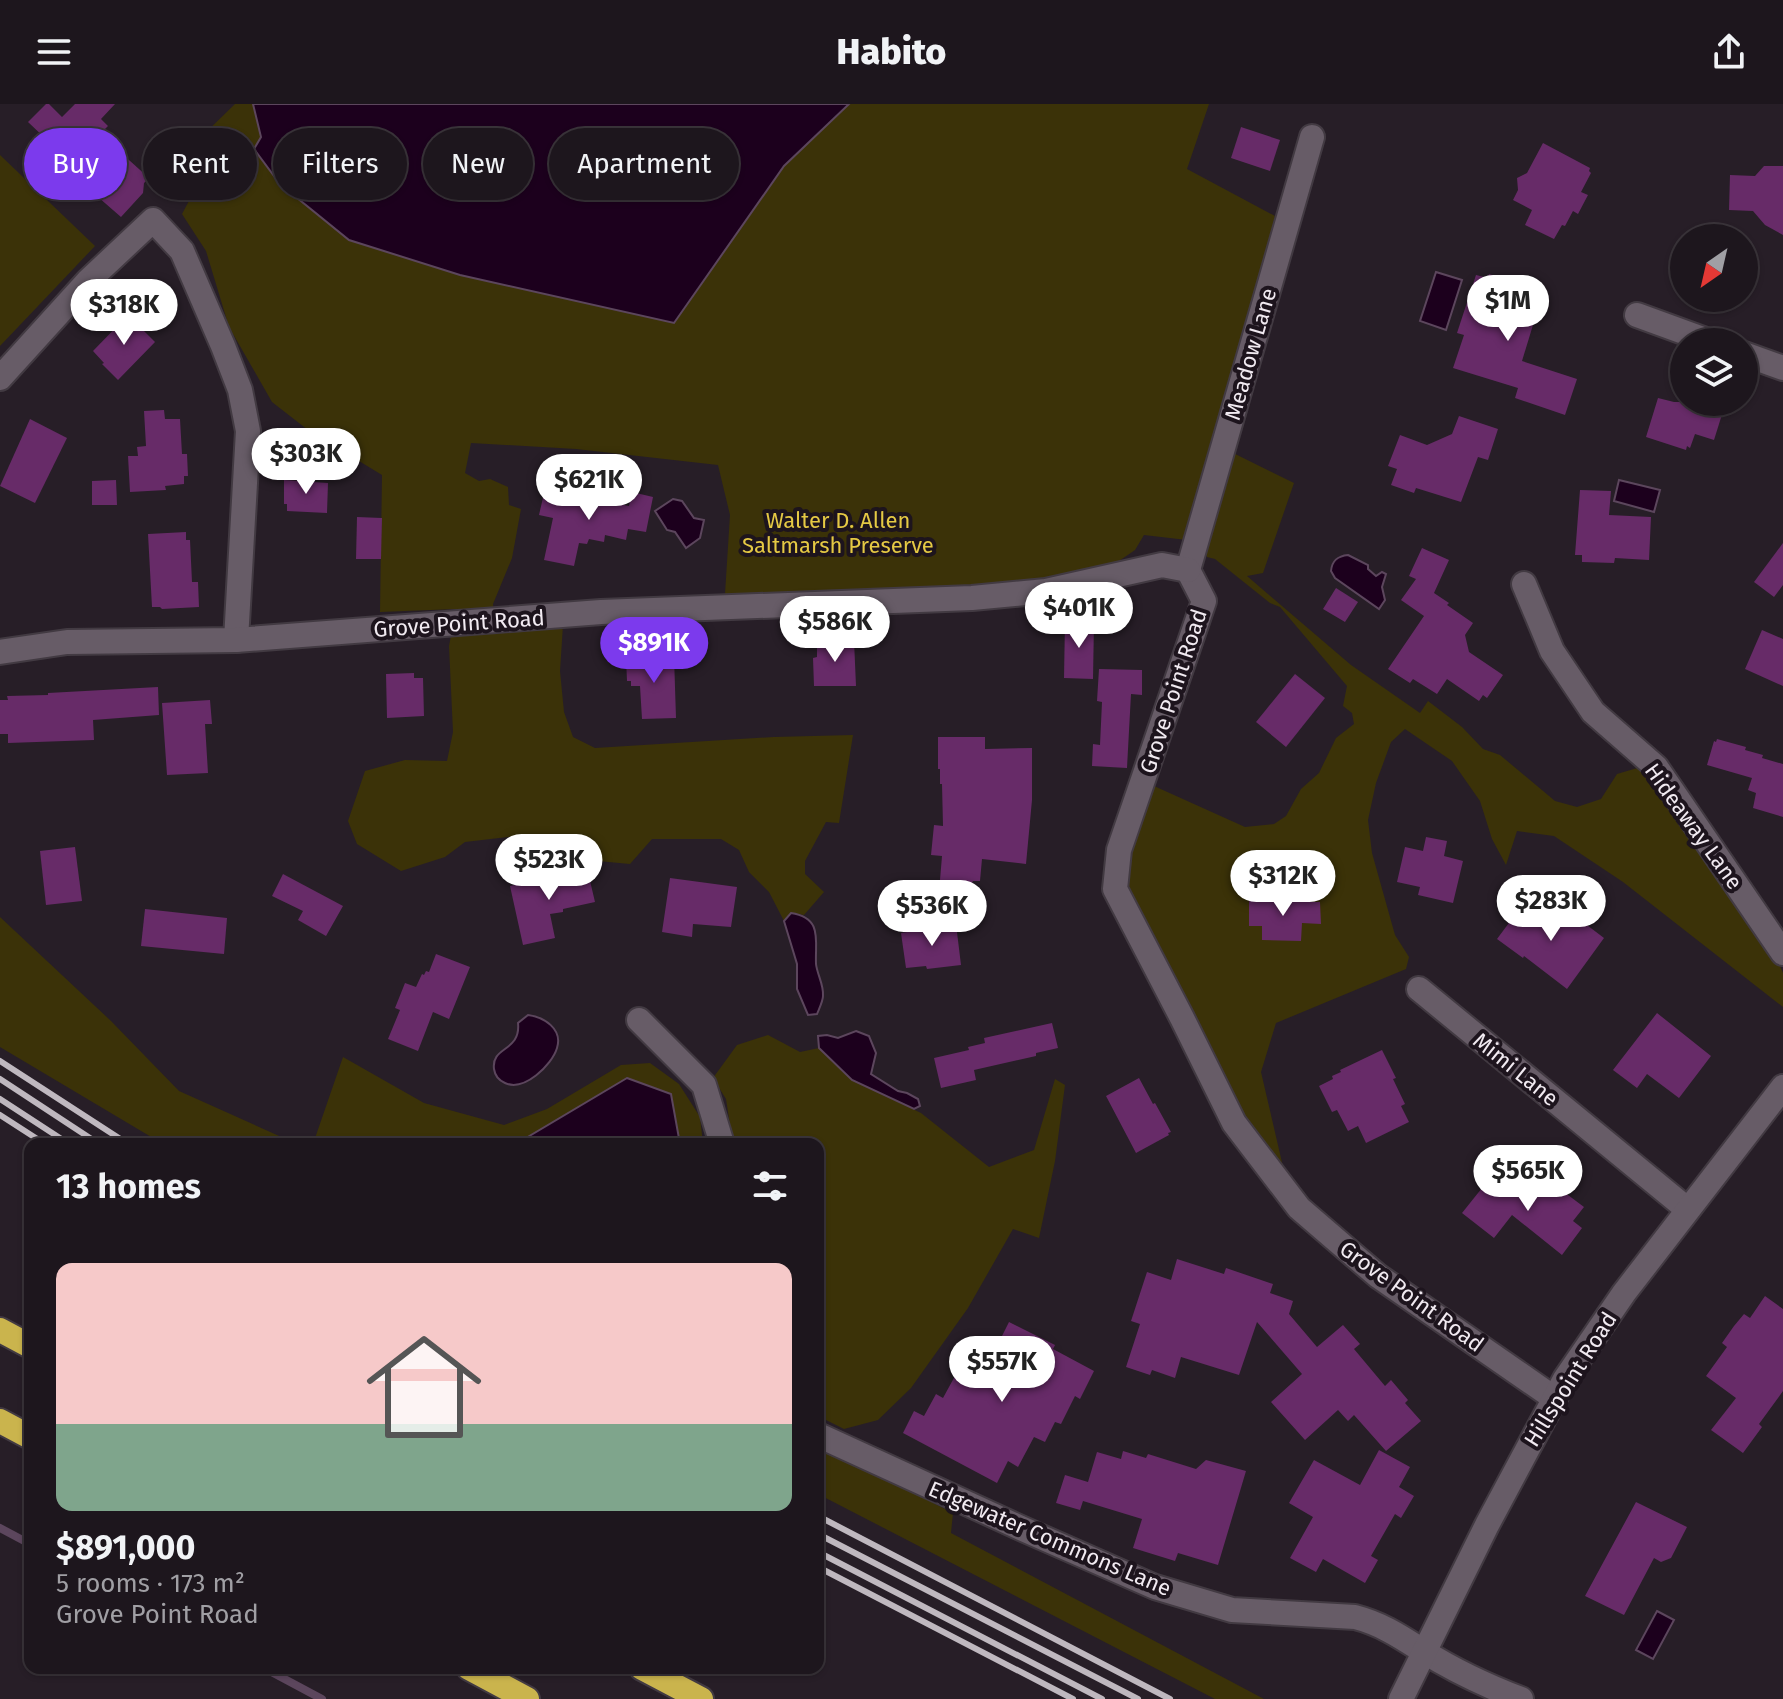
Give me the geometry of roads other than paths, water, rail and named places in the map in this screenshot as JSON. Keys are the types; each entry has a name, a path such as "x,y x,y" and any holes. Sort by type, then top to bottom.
{"highway":[{"path":"0,1330 24,1343"},
{"path":"0,1421 24,1434"},
{"path":"480,1674 527,1699"},
{"path":"653,1674 701,1699"}],"street":[{"name":"Meadow Lane","path":"1188,570 1312,137"},
{"path":"0,378 88,281 153,220 182,251 240,390 248,431 236,640"},
{"path":"1637,315 1673,328"},
{"path":"1758,359 1783,368"},
{"name":"Grove Point Road","path":"0,652 67,642 236,640 601,612 972,598 1046,591 1162,565 1188,570 1204,601 1119,850 1115,889 1234,1123 1299,1208 1378,1276 1554,1398"},
{"name":"Hideaway Lane","path":"1524,584 1552,651 1593,712 1656,767 1783,953"},
{"name":"Mimi Lane","path":"1419,989 1687,1209"},
{"path":"639,1020 704,1085 720,1138"},
{"name":"Hillspoint Road","path":"1401,1699 1554,1398 1594,1335 1687,1209 1783,1087"},
{"name":"Edgewater Commons Lane","path":"824,1438 1155,1587 1232,1610 1355,1617 1384,1627 1461,1672 1521,1699"}],"waterway":[{"path":"0,1528 24,1541"},
{"path":"275,1674 322,1699"}],"railway":[{"path":"0,1061 119,1138"},
{"path":"0,1079 90,1138"},
{"path":"0,1099 60,1138"},
{"path":"0,1115 36,1138"},
{"path":"824,1519 1170,1699"},
{"path":"824,1537 1138,1699"},
{"path":"824,1555 1102,1699"},
{"path":"824,1570 1073,1699"}],"park label":[{"name":"Walter D. Allen Saltmarsh Preserve","path":"838,532"}]}
